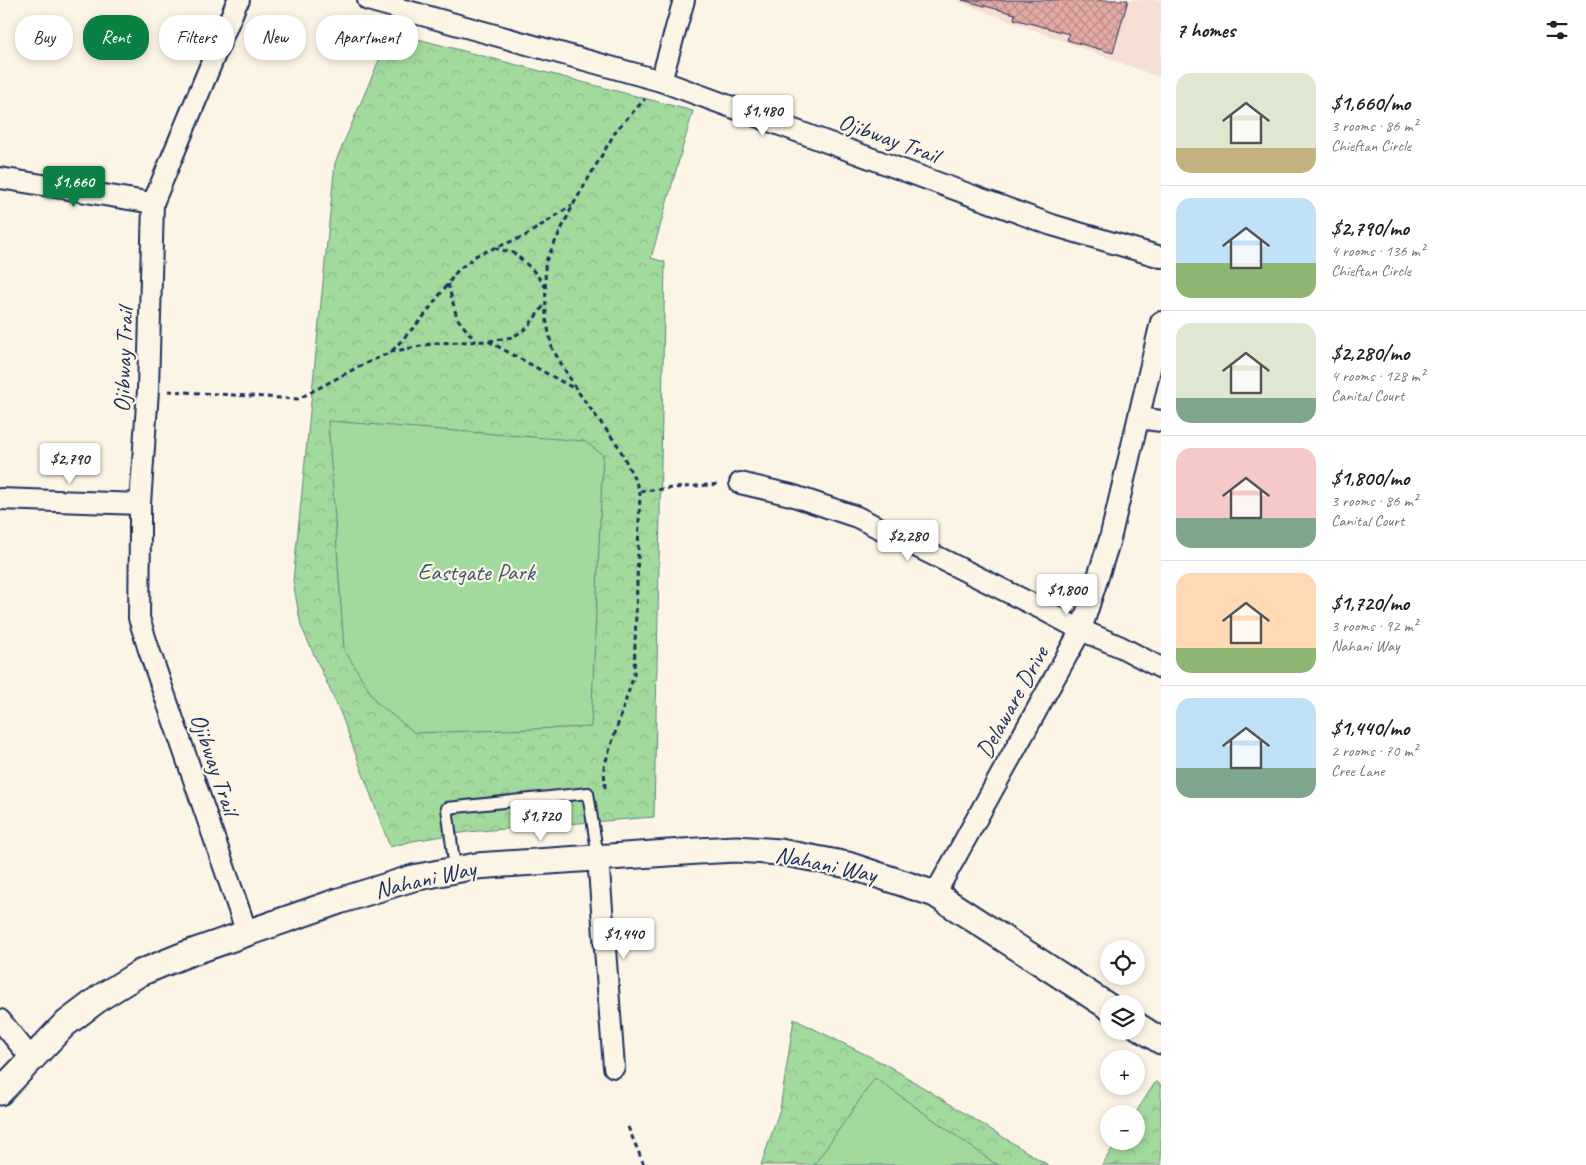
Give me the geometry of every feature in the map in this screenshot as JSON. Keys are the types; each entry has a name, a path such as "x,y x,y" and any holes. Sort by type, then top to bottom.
{"street":[{"name":"Ojibway Trail","path":"239,0 153,203 148,390 140,504 139,618 247,933"},
{"name":"Ojibway Trail","path":"368,0 661,81 1052,225 1161,257"},
{"path":"661,81 684,0"},
{"path":"0,178 153,203"},
{"name":"Delaware Drive","path":"936,894 1081,630 1110,539 1161,322"},
{"path":"1139,418 1161,421"},
{"path":"740,483 791,495 857,517 1081,630 1121,647 1161,668"},
{"path":"0,499 140,504"},
{"name":"Nahani Way","path":"0,1092 64,1025 101,997 132,978 184,954 390,884 413,878 455,869 598,857 736,849 780,852 848,865 936,894 1100,1001"},
{"path":"598,857 614,1067"},
{"path":"0,1020 31,1058"},
{"path":"1145,1031 1161,1041"}],"lane":[{"path":"455,869 447,808 588,793 598,857"}],"path":[{"path":"605,792 604,767 634,675 640,491 619,446 576,389 552,348 546,318 545,263 572,205 618,130 661,81"},
{"path":"392,352 424,316 458,270 476,255 525,236 572,205"},
{"path":"494,248 514,253 532,269 546,287"},
{"path":"448,284 457,318 476,342"},
{"path":"148,390 298,399 360,366 392,352 436,343 476,342 513,338 527,328 546,303"},
{"path":"488,341 576,389"},
{"path":"640,491 740,483"},
{"path":"628,1127 644,1165"}],"shaded area":[{"path":"955,0 1161,0 1161,78"}],"green space":[{"name":"Eastgate Park","path":"418,39 693,111 651,258 665,262 654,817 467,832 390,847 341,714 301,626 293,581 335,163 379,60 418,60"},
{"path":"328,421 584,441 603,455 591,727 415,733 376,702 344,649"},
{"path":"794,1019 887,1065 1048,1165 761,1165 780,1109"},
{"path":"875,1078 997,1165 814,1165"},
{"path":"1156,1081 1161,1085 1161,1165 1102,1165 1111,1150 1145,1150 1145,1105 1141,1105"}],"building":[{"path":"962,0 1128,0 1113,53 1067,40 1069,34 1014,19 1015,14"}]}
